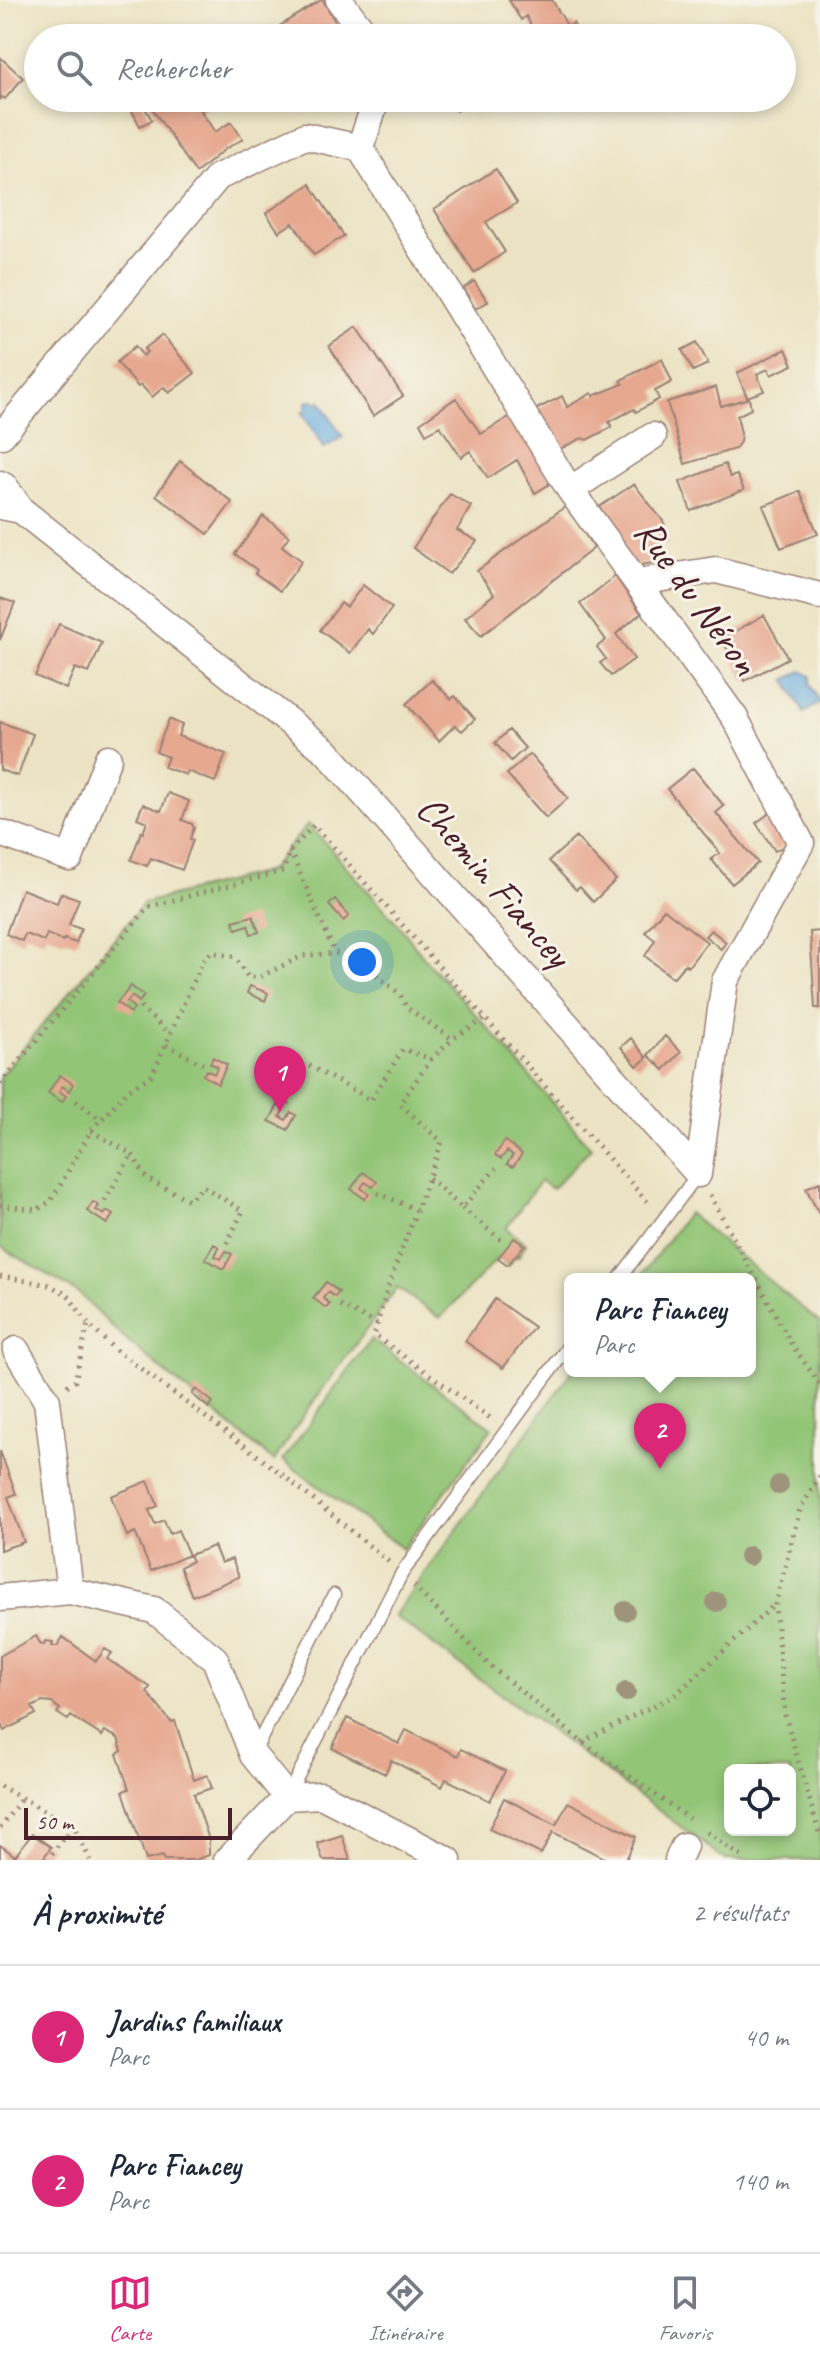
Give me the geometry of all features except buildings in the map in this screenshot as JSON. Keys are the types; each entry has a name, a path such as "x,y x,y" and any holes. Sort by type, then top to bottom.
{"street":[{"path":"339,0 357,24"},
{"path":"1,437 218,177 305,136 360,148 372,112"},
{"name":"Rue du Néron","path":"360,148 570,490 735,718 801,843 725,981 698,1174"},
{"path":"570,490 653,436"},
{"name":"Chemin Fiancey","path":"0,484 10,508 326,751 698,1174"},
{"path":"638,582 716,570 820,596"},
{"path":"0,833 70,858 108,758"},
{"path":"16,1350 47,1401 70,1591"},
{"path":"0,1598 70,1591 154,1610 215,1659 253,1755 287,1797"},
{"path":"227,1860 287,1797 321,1795 448,1860"}],"lane":[{"path":"624,1273 698,1174"},
{"path":"287,1797 402,1573 564,1352"},
{"path":"253,1755 334,1595"}],"path":[{"path":"0,1084 148,907 283,871 290,851 314,825 664,1220"},
{"path":"290,851 335,953"},
{"path":"0,1205 37,1210 51,1201 91,1131 128,1090 152,1075 203,960 212,952 235,957 248,977 260,977 302,956 351,955 400,994 406,1007 452,1039"},
{"path":"140,1007 170,1034"},
{"path":"486,1018 452,1039 431,1059 400,1104 442,1142 388,1287 374,1335 506,1429"},
{"path":"166,1045 203,1064"},
{"path":"288,1104 301,1067 308,1065 371,1100 403,1049 431,1059"},
{"path":"76,1101 101,1120"},
{"path":"91,1131 132,1154 147,1179 189,1200 203,1186 243,1211 227,1243"},
{"path":"105,1201 132,1154"},
{"path":"462,1208 496,1168"},
{"path":"698,1174 752,1273"},
{"path":"429,1178 501,1240"},
{"path":"378,1193 417,1210"},
{"path":"0,1276 49,1285 68,1295 88,1324 113,1348 278,1471 402,1573 488,1664 582,1742 746,1860"},
{"path":"756,1280 792,1345 820,1384"},
{"path":"340,1305 377,1324"},
{"path":"47,1401 75,1381 88,1324"},
{"path":"820,1476 800,1509 775,1605 785,1715 820,1836"},
{"path":"582,1742 675,1695 775,1605"},
{"path":"1,1787 75,1828 90,1860"},
{"path":"0,1828 21,1799"},
{"path":"47,1860 72,1827"}],"green space":[{"path":"308,824 591,1148 552,1189 540,1181 506,1228 526,1244 518,1257 508,1265 498,1258 440,1318 397,1288 303,1416 274,1461 162,1370 81,1295 0,1246 0,1076 144,903 269,871"},
{"path":"688,1213 820,1323 820,1860 726,1860 394,1616 568,1377 756,1377 756,1273 643,1273"},
{"path":"371,1339 492,1428 403,1549 283,1460"}],"water":[{"path":"320,401 343,437 324,448 302,413 306,411 306,402"},
{"path":"802,671 811,676 810,684 820,703 804,713 786,680"}],"place":[{"name":"Jardins familiaux","path":"280,1112"},
{"name":"Parc Fiancey","path":"660,1469"}]}
